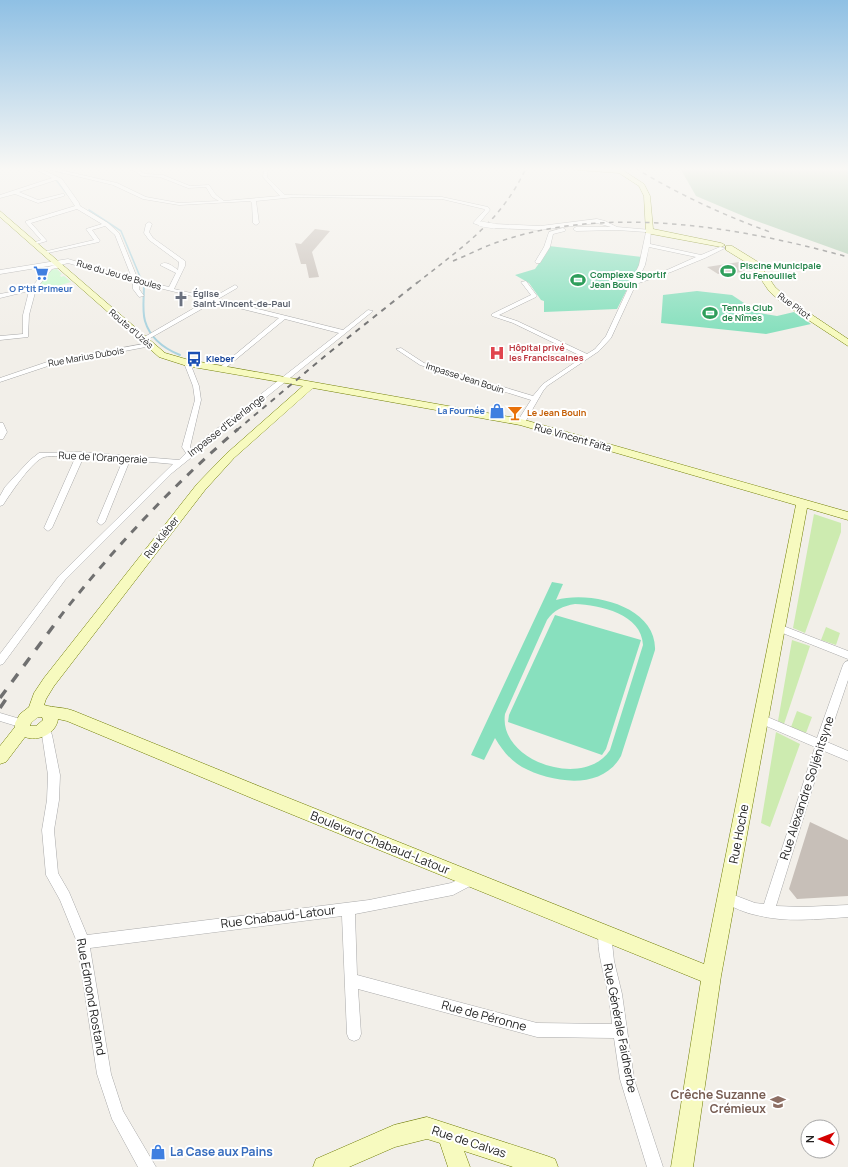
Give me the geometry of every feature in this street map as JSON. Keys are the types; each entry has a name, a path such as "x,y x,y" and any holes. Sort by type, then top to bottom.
{"street":[{"name":"Route d'Uzès","path":"11,222 45,253 54,265 162,355 187,363 289,380"},
{"path":"28,222 44,240 35,244"},
{"path":"476,222 494,226 540,228 585,222"},
{"path":"605,222 616,228"},
{"path":"521,422 545,385 597,350 609,337 642,265 648,245 648,222"},
{"path":"45,253 97,241 89,229 106,224 117,234 136,281 136,289 141,296"},
{"path":"149,224 146,232 151,240 182,261 179,273 170,289"},
{"path":"538,262 547,247 551,233 553,232 574,229 616,228 649,231"},
{"name":"Rue Pitot","path":"649,231 724,247 755,264 772,289 784,300 848,343"},
{"path":"648,245 703,257"},
{"path":"634,283 703,257 724,247"},
{"name":"Rue du Jeu de Boules","path":"0,272 54,265 68,261 136,281 344,332"},
{"path":"163,265 165,264 179,273"},
{"path":"0,338 26,336 26,315 33,289 54,265"},
{"path":"524,282 534,296 494,315 515,322 586,356"},
{"name":"Rue Marius Dubois","path":"0,380 50,363 146,343 235,287"},
{"path":"0,296 33,289"},
{"name":"Impasse d'Everlange","path":"0,660 62,578 169,471 190,453 289,380 370,311"},
{"path":"222,369 284,317"},
{"name":"Impasse Jean Bouin","path":"399,349 422,364 535,399"},
{"path":"187,363 196,386 198,400 186,447 190,453"},
{"name":"Rue Vincent Faïta","path":"289,380 521,422 848,516"},
{"name":"Rue Kléber","path":"43,718 39,697 49,682 201,486 230,456 312,384"},
{"path":"0,425 3,432 0,437"},
{"path":"48,528 81,454"},
{"name":"Rue de l'Orangeraie","path":"0,503 8,489 33,462 42,455 81,454 180,462"},
{"path":"102,522 127,458"},
{"name":"Rue Hoche","path":"682,1167 711,976 802,503"},
{"path":"778,628 848,655"},
{"name":"Rue Alexandre Soljénitsyne","path":"768,911 820,744 848,665"},
{"name":"Boulevard Chabaud-Latour","path":"43,718 59,714 69,714 470,880 711,976"},
{"path":"1,717 23,726 32,733 43,718"},
{"name":"Rue Edmond Rostand","path":"43,718 54,775 53,800 48,830 52,876 65,896 83,942 104,1074 117,1114 144,1163 148,1167"},
{"path":"761,719 848,756"},
{"path":"0,757 23,726"},
{"name":"Rue Chabaud-Latour","path":"83,942 370,906 452,889 470,880"},
{"path":"726,898 768,911 797,914 848,911"},
{"path":"348,908 354,1034"},
{"name":"Rue Générale Faidherbe","path":"605,933 607,960 615,994 627,1079 655,1167"},
{"name":"Rue de Péronne","path":"351,980 536,1030 620,1031"},
{"name":"Rue de Calvas","path":"324,1167 394,1136 427,1128 547,1167"},
{"path":"448,1136 459,1167"}],"green space":[{"path":"760,222 848,222 848,254"},
{"name":"Complexe Sportif Jean Bouin","path":"549,246 642,257 641,262 617,309 544,312 544,301 541,300 529,283 515,275 535,269 547,252"},
{"path":"57,269 62,274 60,275 61,277 64,276 71,282 54,287 36,289 50,270"},
{"name":"Tennis Club de Nîmes","path":"697,291 732,295 759,313 777,316 794,312 811,324 766,334 661,323 663,295"},
{"path":"814,514 841,523 841,532 805,633 793,628"},
{"path":"552,582 563,584 556,600 570,597 586,597 603,600 634,612 645,622 653,635 655,650 621,756 613,767 602,775 576,781 547,777 534,773 514,761 500,747 495,738 484,760 471,755","holes":["575,604 607,609 628,619 641,634 643,645 610,750 598,762 582,768 564,769 545,765 528,757 515,745 506,731 505,714 547,620 556,611 563,607"]},
{"path":"555,615 641,640 606,749 602,755 508,722 509,715"},
{"path":"826,627 840,633 836,645 821,640"},
{"path":"792,640 810,646 784,724 778,721"},
{"path":"797,711 812,717 806,733 791,727"},
{"path":"776,732 800,744 770,827 761,823"}],"building":[{"path":"315,229 330,231 312,252 319,277 309,278 306,264 301,264 295,243 301,244"},
{"name":"Piscine Municipale du Fenouillet","path":"739,262 749,268 742,270 745,271 727,275 725,273 718,274 707,267"},
{"path":"810,822 848,840 848,896 797,899 789,889"}],"waterway":[{"path":"108,222 121,231 141,279"},
{"path":"144,286 143,304 145,321 150,333 169,350 180,355"}],"railway":[{"path":"417,283 465,245 489,222"},
{"path":"453,261 498,242 540,231 584,224 618,222"},
{"path":"638,222 673,224 718,229 806,246 848,257"},
{"path":"746,222 770,232"},
{"path":"237,430 325,356 418,282"},
{"path":"59,618 100,567 144,519 190,473 238,429"},
{"path":"0,698 60,617"},
{"path":"0,708 10,693"}],"place":[{"name":"Piscine Municipale du Fenouillet","path":"728,271"},
{"name":"O P'tit Primeur","path":"41,273"},
{"name":"Complexe Sportif Jean Bouin","path":"578,280"},
{"name":"Église Saint-Vincent-de-Paul","path":"181,299"},
{"name":"Tennis Club de Nîmes","path":"710,313"},
{"name":"Hôpital privé les Franciscaines","path":"497,353"},
{"name":"Kleber","path":"194,359"},
{"name":"La Fournée","path":"497,411"},
{"name":"Le Jean Bouin","path":"515,413"},
{"name":"Crêche Suzanne Crémieux","path":"778,1102"},
{"name":"La Case aux Pains","path":"158,1152"}]}
